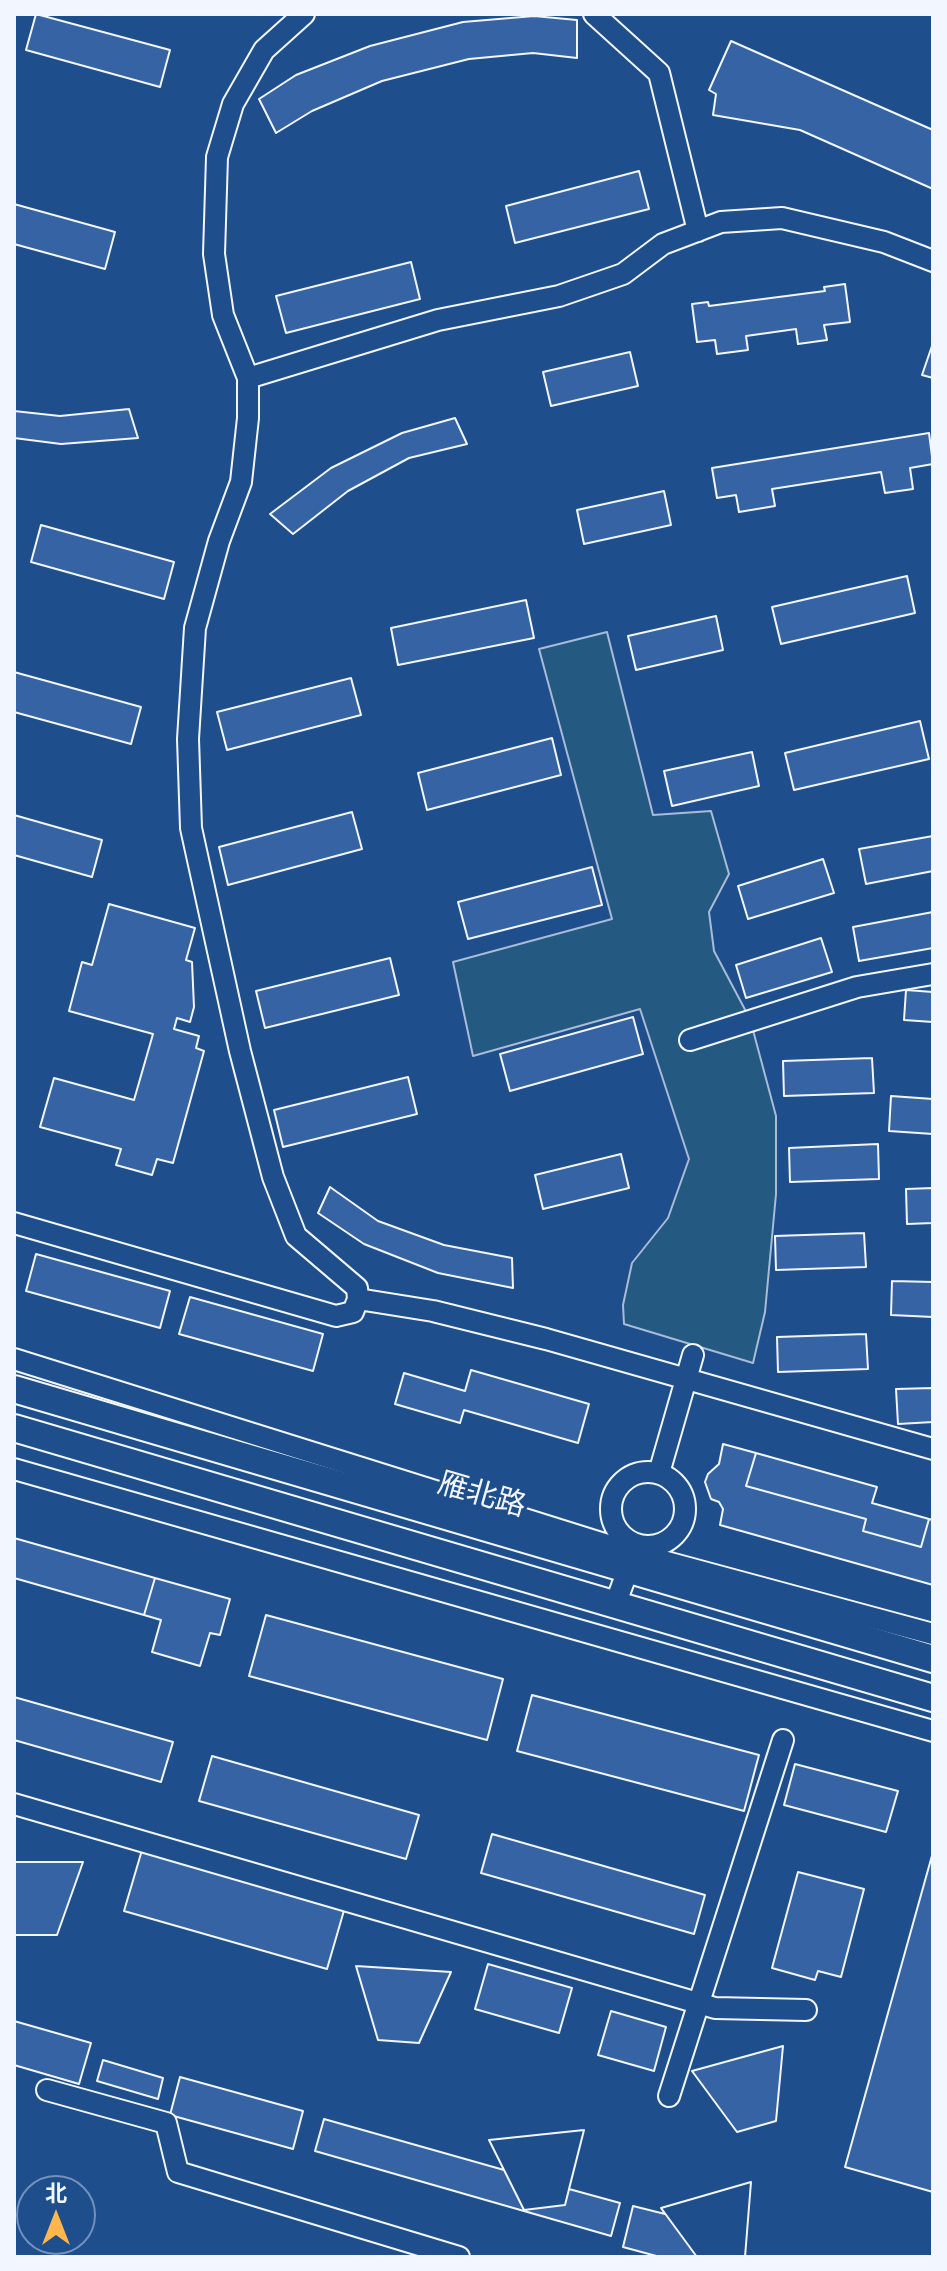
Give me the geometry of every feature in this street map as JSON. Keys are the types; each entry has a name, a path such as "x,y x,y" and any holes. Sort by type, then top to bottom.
{"main road":[{"name":"雁北路","path":"14,1389 633,1556 933,1659"},
{"path":"14,1428 933,1698"}],"street":[{"path":"14,1223 336,1316 353,1312 358,1299 357,1288 296,1236 273,1177 240,1051 191,828 188,739 195,628 219,541 241,482 248,418 248,378 223,315 214,254 217,157 233,104 264,50 304,14"},
{"path":"594,14 659,73 698,231"},
{"path":"248,378 438,320 559,296 623,274 663,244 721,222 782,218 884,242 933,261"},
{"path":"690,1040 857,987 933,974"},
{"path":"358,1299 433,1311 546,1339 933,1449"},
{"path":"659,1473 693,1355"},
{"path":"14,1359 633,1556 933,1634"},
{"path":"14,1469 933,1731"},
{"path":"615,1605 633,1556 666,1542 677,1533 684,1520 685,1506 681,1492 672,1481 659,1473 645,1472 631,1476 613,1498 611,1513 615,1526 625,1538 633,1556"},
{"path":"669,2096 783,1740"},
{"path":"14,1804 715,2008 806,2010"},
{"path":"47,2090 166,2123 178,2172 459,2257"}],"shaded area":[{"path":"607,632 653,815 711,811 729,874 709,912 714,951 750,1019 776,1116 776,1194 765,1312 753,1363 624,1324 623,1305 632,1263 668,1218 689,1159 640,1009 473,1056 453,962 612,919 539,649"}],"building":[{"path":"36,14 170,50 160,87 26,50"},
{"path":"534,16 577,20 577,58 533,53 469,59 382,81 312,111 276,133 259,99 296,75 370,46 463,22"},
{"path":"731,41 933,130 933,189 800,130 713,115 716,94 709,90"},
{"path":"639,171 649,209 515,243 506,206"},
{"path":"14,204 115,232 105,269 14,244"},
{"path":"411,262 420,299 286,333 276,296"},
{"path":"845,284 850,322 824,325 827,340 798,344 796,329 746,336 748,350 717,354 715,340 697,342 692,304 708,302 709,306 825,291 824,287"},
{"path":"933,343 933,378 922,375"},
{"path":"630,352 638,386 551,406 543,372"},
{"path":"129,409 138,438 61,444 14,438 14,411 60,416"},
{"path":"455,418 467,444 409,458 348,491 293,534 270,514 331,468 402,433"},
{"path":"929,433 933,464 910,468 913,489 885,493 881,472 772,489 775,506 739,512 736,495 717,498 712,468"},
{"path":"664,491 671,525 584,544 577,510"},
{"path":"41,525 174,562 164,599 31,562"},
{"path":"907,576 915,613 781,644 772,607"},
{"path":"526,600 534,638 398,665 391,628"},
{"path":"716,616 723,650 636,670 628,636"},
{"path":"14,672 141,707 131,744 14,712"},
{"path":"351,678 361,715 227,750 217,712"},
{"path":"920,721 929,759 794,790 785,753"},
{"path":"552,738 561,775 427,810 418,773"},
{"path":"752,752 759,786 672,806 664,771"},
{"path":"352,812 362,849 228,885 219,847"},
{"path":"14,815 102,840 92,877 14,855"},
{"path":"933,836 933,871 866,884 859,849"},
{"path":"823,859 834,893 748,919 738,886"},
{"path":"592,867 602,905 468,939 458,902"},
{"path":"109,904 195,928 186,960 192,962 194,1007 190,1022 177,1018 174,1029 199,1036 196,1048 204,1051 173,1163 157,1159 152,1175 116,1165 121,1149 40,1127 54,1078 134,1100 153,1034 69,1011 82,962 92,965"},
{"path":"933,912 933,948 859,961 853,927"},
{"path":"821,938 832,972 746,998 736,965"},
{"path":"390,958 399,995 265,1028 256,991"},
{"path":"906,990 933,992 933,1022 904,1020"},
{"path":"633,1017 643,1054 510,1091 500,1054"},
{"path":"872,1058 874,1093 784,1096 783,1061"},
{"path":"408,1077 417,1114 283,1147 274,1110"},
{"path":"891,1096 933,1099 933,1134 889,1131"},
{"path":"878,1144 879,1179 790,1182 789,1148"},
{"path":"621,1154 629,1188 543,1209 535,1175"},
{"path":"330,1187 378,1221 444,1245 512,1258 513,1288 438,1273 364,1244 318,1213"},
{"path":"933,1188 933,1223 907,1224 906,1189"},
{"path":"864,1233 866,1267 776,1270 775,1236"},
{"path":"36,1254 170,1291 160,1328 26,1291"},
{"path":"892,1281 933,1282 933,1317 891,1315"},
{"path":"190,1297 323,1334 313,1371 179,1334"},
{"path":"866,1334 868,1369 778,1372 777,1337"},
{"path":"471,1370 589,1404 578,1443 464,1410 460,1423 395,1404 404,1373 465,1391"},
{"path":"933,1388 933,1422 898,1424 896,1389"},
{"path":"723,1444 756,1453 746,1486 866,1519 863,1531 921,1547 929,1519 933,1520 933,1585 720,1525 723,1509 719,1502 711,1499 705,1482 708,1474 719,1464"},
{"path":"756,1453 877,1487 872,1503 929,1519 921,1547 863,1531 866,1519 746,1486"},
{"path":"14,1538 155,1578 144,1615 14,1578"},
{"path":"155,1578 230,1599 220,1635 210,1633 200,1666 152,1652 161,1620 144,1615"},
{"path":"266,1615 503,1679 487,1740 249,1676"},
{"path":"532,1695 759,1755 744,1811 517,1751"},
{"path":"14,1697 173,1742 161,1782 14,1740"},
{"path":"212,1756 419,1815 406,1859 199,1801"},
{"path":"795,1764 898,1791 886,1832 784,1805"},
{"path":"492,1834 705,1895 694,1934 481,1873"},
{"path":"142,1850 345,1907 327,1969 124,1911"},
{"path":"933,1852 933,2192 845,2167"},
{"path":"14,1862 83,1862 57,1935 15,1935"},
{"path":"798,1872 864,1889 841,1977 818,1971 815,1980 772,1968"},
{"path":"488,1964 572,1988 559,2033 475,2009"},
{"path":"356,1966 451,1972 419,2043 378,2040"},
{"path":"611,2011 666,2027 654,2071 598,2055"},
{"path":"14,2021 91,2043 79,2084 14,2065"},
{"path":"783,2046 776,2121 737,2132 692,2071"},
{"path":"103,2060 163,2078 158,2099 97,2081"},
{"path":"180,2077 303,2111 293,2149 170,2115"},
{"path":"324,2119 504,2170 489,2140 584,2130 569,2189 620,2203 611,2236 315,2151"},
{"path":"584,2130 565,2205 524,2210 489,2140"},
{"path":"751,2182 745,2257 697,2257 661,2208"},
{"path":"751,2182 745,2257 660,2257 623,2247 633,2206 665,2214 661,2208"}]}
